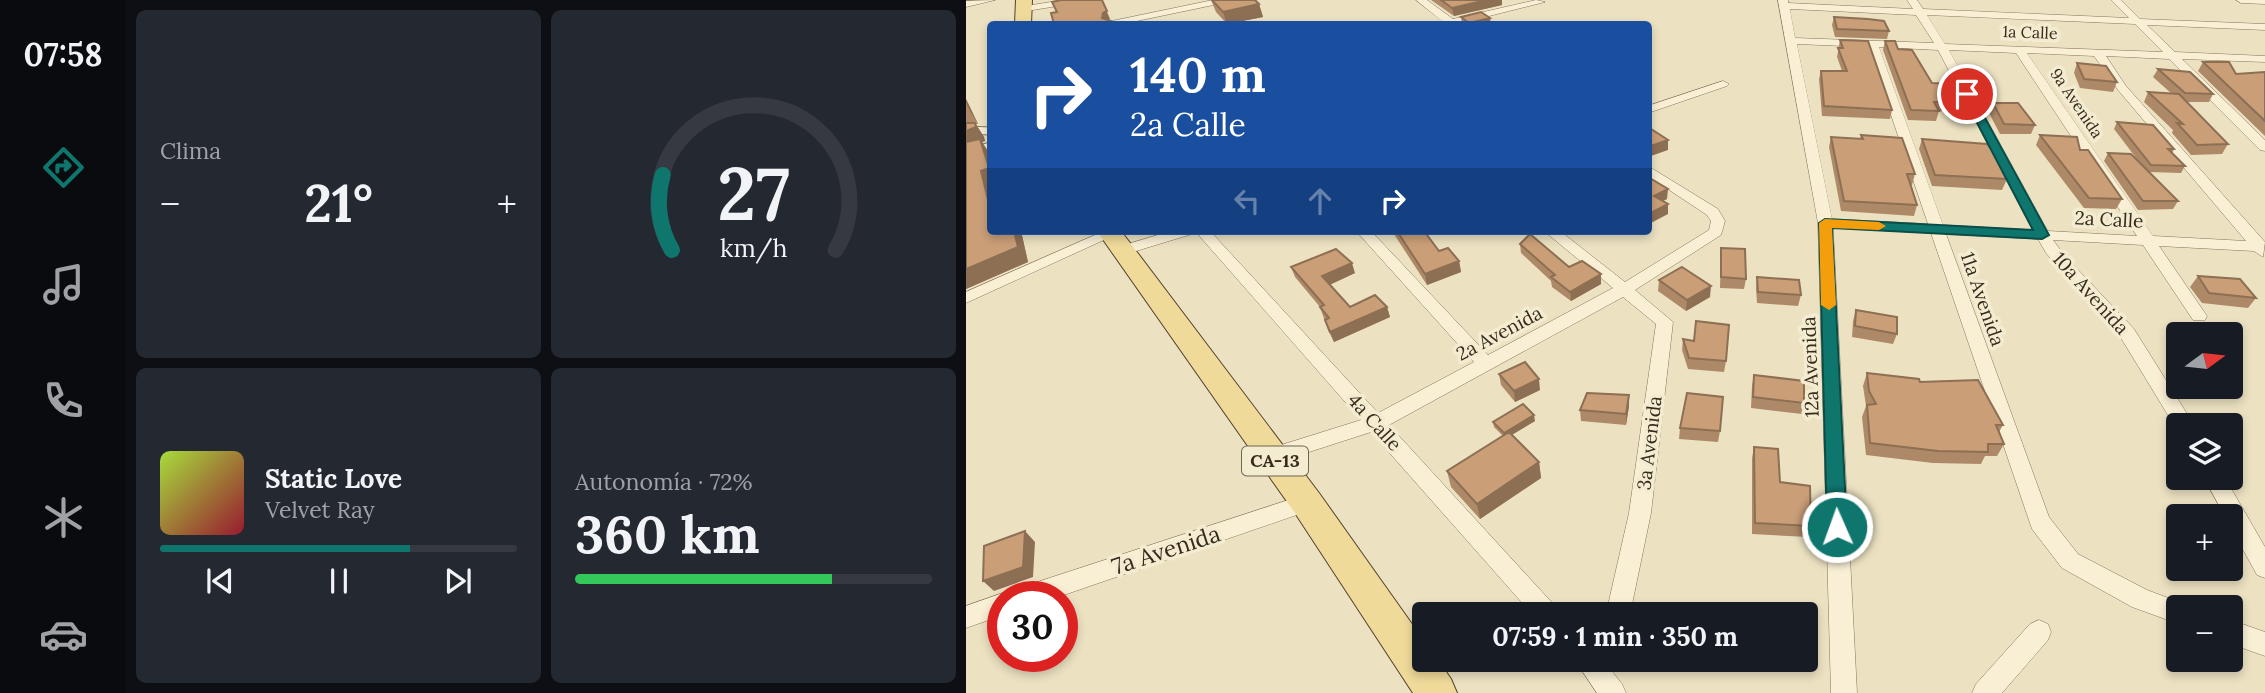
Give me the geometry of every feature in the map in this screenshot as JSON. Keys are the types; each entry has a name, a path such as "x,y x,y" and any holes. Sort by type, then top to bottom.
{"main road":[{"name":"CA-13","path":"1114,238 1307,503 1437,693"}],"street":[{"path":"966,4 990,0"},
{"path":"1421,0 1445,21"},
{"name":"10a Avenida","path":"1912,0 1942,47 2042,235 2073,275 2115,318 2148,361 2177,413"},
{"path":"2116,0 2265,146"},
{"path":"2241,0 2265,1"},
{"path":"1461,21 1540,2"},
{"path":"1784,3 2265,27"},
{"name":"12a Avenida","path":"1784,3 1825,223 1844,693"},
{"name":"1a Calle","path":"1793,41 2265,59"},
{"name":"11a Avenida","path":"1871,43 2040,522 2070,561 2140,599 2166,608"},
{"name":"9a Avenida","path":"2019,49 2199,316"},
{"path":"2098,52 2122,88 2263,250"},
{"path":"2252,59 2265,70"},
{"path":"1652,109 1723,84"},
{"name":"2a Avenida","path":"1272,456 1376,423 1624,289 1716,232 1718,221 1713,212 1652,173"},
{"name":"2a Calle","path":"1825,223 2263,250"},
{"path":"966,298 1114,238 1145,235"},
{"name":"4a Calle","path":"1206,235 1536,602"},
{"path":"1367,235 1486,364"},
{"path":"1556,235 1624,289"},
{"name":"3a Avenida","path":"1621,602 1640,513 1665,322 1624,289"},
{"path":"2221,490 2265,568"},
{"name":"7a Avenida","path":"1073,581 1307,503"},
{"path":"966,617 987,610"},
{"path":"1985,693 2039,632"},
{"path":"2243,636 2265,644"}],"lane":[{"path":"1023,11 1079,0"},
{"path":"1124,21 1225,0"},
{"path":"966,130 987,131"},
{"path":"966,153 987,147"}],"building":[{"path":"1102,0 1107,11 1102,18 1111,21 1053,21 1051,13 1057,12 1052,2"},
{"path":"1212,0 1255,0 1259,4 1223,12"},
{"path":"1441,0 1487,0 1452,8"},
{"path":"1481,12 1490,18 1466,21 1461,17"},
{"path":"1834,17 1884,21 1889,31 1837,29"},
{"path":"1840,40 1868,41 1892,110 1824,106 1821,71 1847,71 1838,48 1843,48"},
{"path":"1885,41 1895,41 1898,49 1912,50 1932,83 1959,84 1968,102 1934,102 1939,111 1911,110"},
{"path":"2203,62 2229,62 2236,74 2265,72 2265,121"},
{"path":"2077,63 2106,66 2117,82 2084,79"},
{"path":"2158,69 2190,72 2213,94 2185,93"},
{"path":"2148,92 2179,94 2228,144 2197,145 2177,123 2183,124"},
{"path":"1993,103 2018,103 2035,125 2004,124"},
{"path":"2117,122 2153,125 2174,149 2168,149 2185,166 2151,165"},
{"path":"966,123 975,123 976,127 966,131"},
{"path":"1652,130 1668,140 1652,146"},
{"path":"1861,135 1902,138 1915,174 1907,174 1917,205 1844,201 1831,137 1863,139"},
{"path":"2040,135 2077,137 2080,150 2088,150 2122,199 2089,198"},
{"path":"980,139 987,162 987,169 981,171 987,196 987,235 1015,235 1018,247 966,269 966,142"},
{"path":"1922,139 1987,144 1994,152 2007,179 1935,175"},
{"path":"2108,153 2131,154 2178,201 2143,201"},
{"path":"1652,179 1668,189 1654,196 1668,204 1652,212"},
{"path":"1400,235 1427,235 1439,251 1448,248 1459,261 1425,274"},
{"path":"1531,235 1569,267 1582,261 1601,274 1570,292 1551,277 1555,275 1520,244"},
{"path":"1721,248 1745,249 1746,279 1721,277"},
{"path":"1336,249 1352,263 1322,276 1350,307 1375,295 1387,307 1330,332 1325,320 1329,318 1320,307 1324,305 1291,267"},
{"path":"1682,267 1711,286 1687,300 1659,280"},
{"path":"2198,276 2240,279 2256,298 2209,293"},
{"path":"1757,277 1799,280 1801,295 1758,292"},
{"path":"1856,310 1897,317 1897,334 1855,326"},
{"path":"1696,321 1729,325 1726,361 1689,358 1683,339 1694,341"},
{"path":"1525,362 1539,379 1514,391 1499,374"},
{"path":"1867,373 1919,379 1920,382 1978,380 2003,425 1996,425 2004,444 1988,444 1988,452 1938,451 1870,443 1867,405 1876,404 1869,391"},
{"path":"1754,375 1804,381 1804,403 1753,397"},
{"path":"1587,393 1629,395 1626,414 1580,410"},
{"path":"1687,393 1723,397 1720,431 1680,428"},
{"path":"1523,404 1534,415 1504,433 1493,422"},
{"path":"1509,432 1539,462 1477,504 1447,471"},
{"path":"1754,447 1778,449 1780,482 1810,486 1811,526 1755,523"},
{"path":"1025,531 1023,567 983,581 984,546"}],"slow traffic":[{"path":"1829,305 1825,223 1879,226"}],"route":[{"path":"1837,527 1825,223 2042,235 1967,94"}]}
